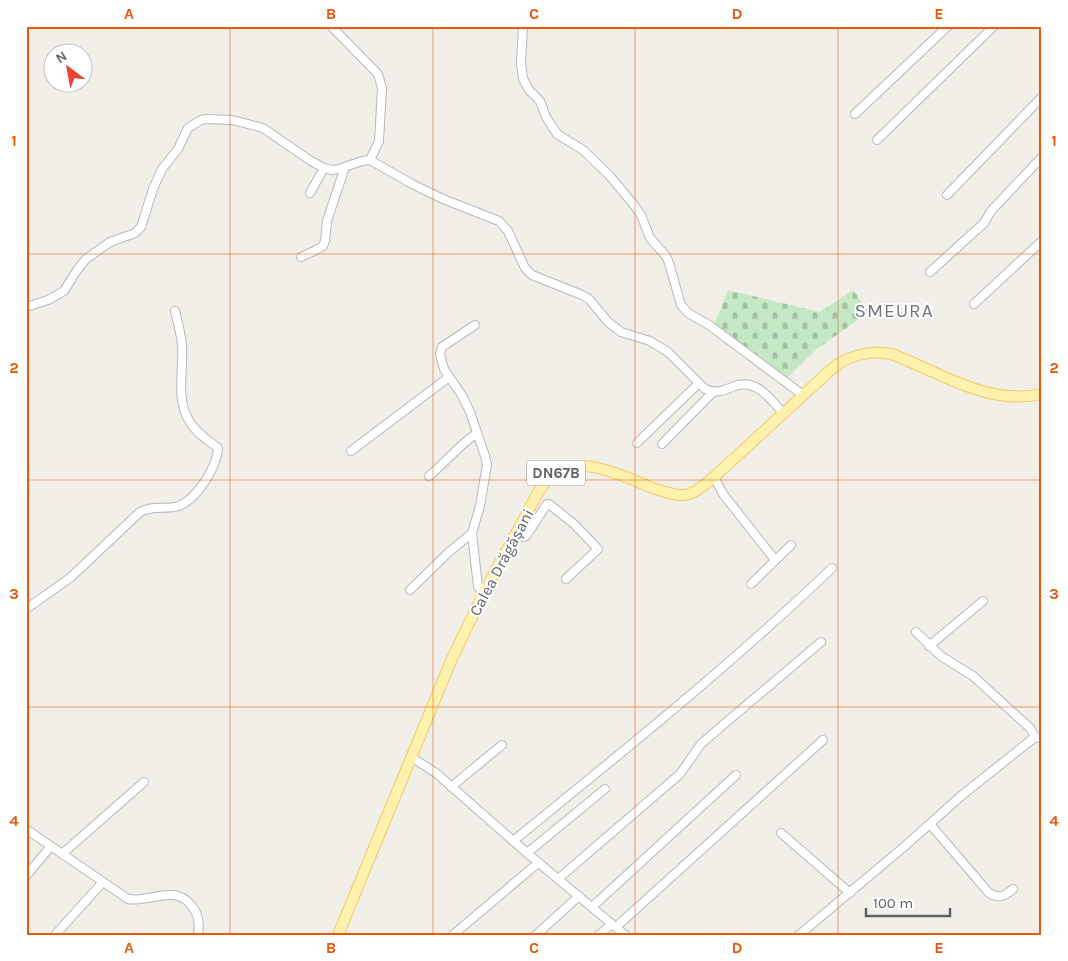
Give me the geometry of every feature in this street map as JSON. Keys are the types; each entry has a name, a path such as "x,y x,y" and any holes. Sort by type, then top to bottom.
{"main road":[{"name":"Calea Drăgășani","path":"337,932 451,661 484,592 539,491 549,478 561,470 578,465 596,467 663,492 679,495 694,492 714,477 835,366 862,353 891,354 980,392 1002,396 1042,394"}],"street":[{"path":"331,26 381,79 379,141 370,160"},
{"path":"523,26 521,63 523,79 529,90 540,102 546,117 557,134 583,150 609,175 634,205 641,215 650,238 666,256 681,305 688,313 709,325 803,395"},
{"path":"855,114 948,26"},
{"path":"877,140 994,26"},
{"path":"947,195 1042,97"},
{"path":"26,307 48,300 64,292 86,259 110,242 135,233 141,227 153,188 162,169 178,149 188,128 201,120 232,120 263,128 324,168 332,170 362,160 370,160 443,199 499,220 508,231 525,268 532,275 589,299 615,327 630,336 660,346 706,389 721,392 740,384 756,386 783,413"},
{"path":"930,272 984,223 991,210 1042,157"},
{"path":"302,257 323,246 327,221 345,167"},
{"path":"310,194 324,168"},
{"path":"974,304 1042,241"},
{"path":"26,609 70,578 140,512 149,508 180,506 194,495 218,457 218,448 189,422 185,412 182,395 180,326 175,312"},
{"path":"475,325 442,347 440,354 449,377 463,397 483,449 487,465 480,506 472,533 478,587 484,592"},
{"path":"351,451 449,377"},
{"path":"637,443 699,383"},
{"path":"662,444 714,392"},
{"path":"429,476 444,464 466,440 477,433"},
{"path":"714,477 723,494 775,560"},
{"path":"516,533 524,537 526,536 547,504 574,524 598,549 566,579"},
{"path":"410,590 448,552 472,533"},
{"path":"751,584 791,545"},
{"path":"513,841 640,737 786,613 832,568"},
{"path":"929,646 983,601"},
{"path":"799,935 961,796 1038,738 1030,728 979,681 946,660 916,632"},
{"path":"558,879 680,774 701,744 821,642"},
{"path":"599,935 614,926 823,740"},
{"path":"451,787 502,745"},
{"path":"411,757 436,773 527,854 625,935"},
{"path":"592,907 736,775"},
{"path":"62,854 144,782"},
{"path":"527,854 605,789"},
{"path":"930,824 989,893 1003,897 1014,890"},
{"path":"26,829 102,883 128,899 135,901 172,895 186,899 196,913 200,925 198,935"},
{"path":"781,833 850,893"},
{"path":"26,876 50,846"},
{"path":"454,934 538,863"},
{"path":"55,935 102,883"},
{"path":"536,935 579,896"}],"green space":[{"path":"728,290 820,312 853,290 869,312 817,349 786,379 714,326"}],"district":[{"name":"SMEURA","path":"894,310"}]}
